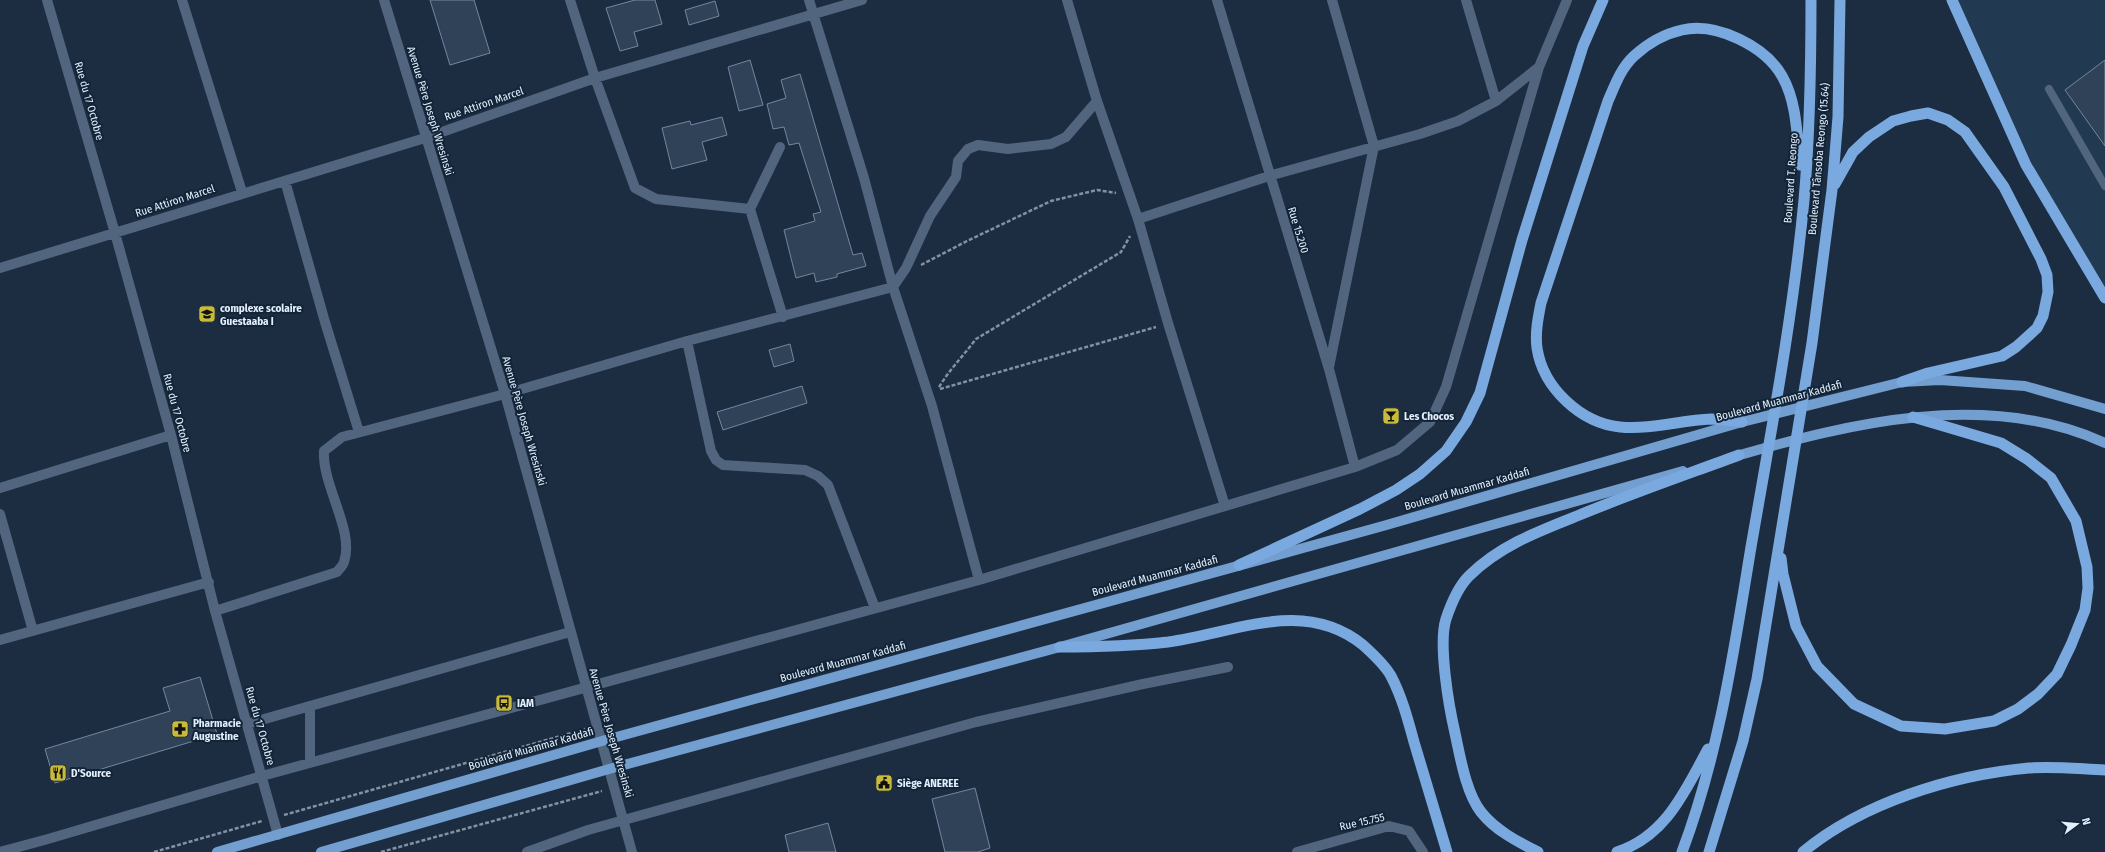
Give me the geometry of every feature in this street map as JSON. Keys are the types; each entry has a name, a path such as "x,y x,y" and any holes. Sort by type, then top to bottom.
{"highway":[{"path":"1239,565 1360,509 1396,490 1420,474 1446,451 1466,422 1480,393 1522,240 1583,46 1603,0"},
{"name":"Boulevard T. Reongo","path":"1726,695 1783,356 1804,198 1811,60 1811,0"},
{"name":"Boulevard Tânsoba Reongo (15.64)","path":"1780,544 1812,343 1832,190 1838,117 1840,0"},
{"path":"1952,0 2026,164 2105,298"},
{"path":"1742,422 1711,419 1659,426 1620,427 1601,422 1584,414 1560,395 1549,380 1541,364 1537,348 1536,330 1541,303 1608,101 1620,74 1633,57 1649,44 1666,36 1683,30 1701,30 1724,33 1756,49 1777,68 1785,82 1792,102 1804,198"},
{"path":"1832,190 1854,152 1869,137 1893,121 1928,113 1948,120 1965,132 1977,147 2004,187 2041,259 2046,275 2048,292 2043,316 2037,328 2027,339 2002,356 1928,373 1902,382"},
{"path":"1780,544 1783,574 1796,626 1817,666 1854,704 1901,726 1945,729 1994,721 2018,709 2038,694 2057,674 2072,645 2085,610 2088,588 2087,567 2076,521 2051,478 2027,459 2001,443 1913,417"},
{"path":"1538,852 1519,843 1501,831 1480,811 1466,781 1452,722 1444,662 1445,621 1455,596 1469,576 1487,561 1525,537 1599,507 1739,455"},
{"path":"1709,852 1743,741 1757,679 1780,544"},
{"path":"1060,647 1105,647 1170,642 1277,621 1299,620 1319,624 1354,638 1372,653 1391,676 1402,701 1448,852"},
{"path":"1617,852 1630,848 1657,830 1681,799 1708,748 1726,695"},
{"path":"1682,852 1693,822 1726,695"},
{"path":"1802,852 1819,839 1866,812 1923,790 1978,775 2030,768 2105,770"}],"main road":[{"name":"Boulevard Muammar Kaddafi","path":"217,852 602,741 1383,526 1742,422 1902,382 1940,380 2025,386 2105,409"},
{"path":"321,852 609,769 1060,647 1739,455 1859,425 1913,417 2013,417 2061,427 2105,443"}],"street":[{"name":"Rue du 17 Octobre","path":"47,0 115,233 171,435 209,582 215,611 278,835"},
{"path":"182,0 242,192"},
{"name":"Avenue Père Joseph Wresinski","path":"384,0 424,138 505,394 632,852"},
{"path":"570,0 595,78 635,188 656,199 750,209"},
{"path":"809,0 864,178 893,287 932,406 979,580"},
{"name":"Rue Attiron Marcel","path":"0,268 242,192 285,181 424,138 595,78 862,0"},
{"path":"1067,0 1097,100 1138,219 1168,323 1225,506"},
{"name":"Rue 15.200","path":"1217,0 1269,176 1329,370 1355,467"},
{"path":"1329,370 1374,146 1332,0"},
{"path":"1466,0 1496,101"},
{"path":"0,852 48,840 262,776 585,686 979,580 1355,467 1398,450 1430,422 1446,388 1539,67 1567,0"},
{"path":"1138,219 1269,176 1458,121 1496,101 1539,67"},
{"path":"215,611 337,572 344,563 344,528 323,465 324,451 342,437 505,394 687,341 893,287 913,256 930,216 956,177 958,161 968,149 978,145 1008,149 1051,144 1066,137 1097,100"},
{"path":"780,148 750,209 783,317"},
{"path":"285,181 325,322 359,432"},
{"path":"687,341 711,451 716,460 723,465 805,470 818,476 828,485 875,608"},
{"path":"0,488 171,435"},
{"path":"0,514 33,630"},
{"path":"0,640 209,582"},
{"path":"247,724 570,632"},
{"path":"527,852 588,830 976,722 1143,684 1228,667"},
{"path":"310,706 310,763"},
{"name":"Rue 15.755","path":"1297,852 1389,826 1409,831 1423,852"}],"lane":[{"path":"2049,89 2105,186"}],"path":[{"path":"901,275 966,241 1051,201 1097,190 1130,196"},
{"path":"1138,219 1121,252 976,339 961,360 948,372 937,390 1168,323"},
{"path":"154,852 598,726"},
{"path":"381,852 614,787"}],"shaded area":[{"path":"1952,0 2105,0 2105,291 2026,165"}],"building":[{"path":"430,0 474,0 490,53 450,65"},
{"path":"635,0 655,0 662,24 634,32 638,46 620,51 606,8"},
{"path":"715,1 719,16 689,25 685,10"},
{"path":"750,60 763,105 739,111 728,67"},
{"path":"2105,60 2105,146 2065,90"},
{"path":"800,74 853,255 862,253 866,266 837,274 837,277 816,282 814,273 796,278 784,230 815,221 813,214 821,212 799,143 789,145 784,127 773,129 767,104 786,98 781,80"},
{"path":"722,117 727,135 702,142 707,160 672,169 662,128 690,121 691,125"},
{"path":"790,344 794,361 774,367 769,350"},
{"path":"802,386 807,403 723,430 717,412"},
{"path":"200,677 217,734 55,783 45,749 170,711 163,688"},
{"path":"975,788 990,848 978,852 945,852 932,799"},
{"path":"828,823 836,852 789,852 785,835"}],"place":[{"name":"complexe scolaire Guestaaba I","path":"207,314"},
{"name":"Les Chocos","path":"1391,416"},
{"name":"IAM","path":"504,703"},
{"name":"Pharmacie Augustine","path":"180,729"},
{"name":"D'Source","path":"58,773"},
{"name":"Siège ANEREE","path":"884,783"}]}
